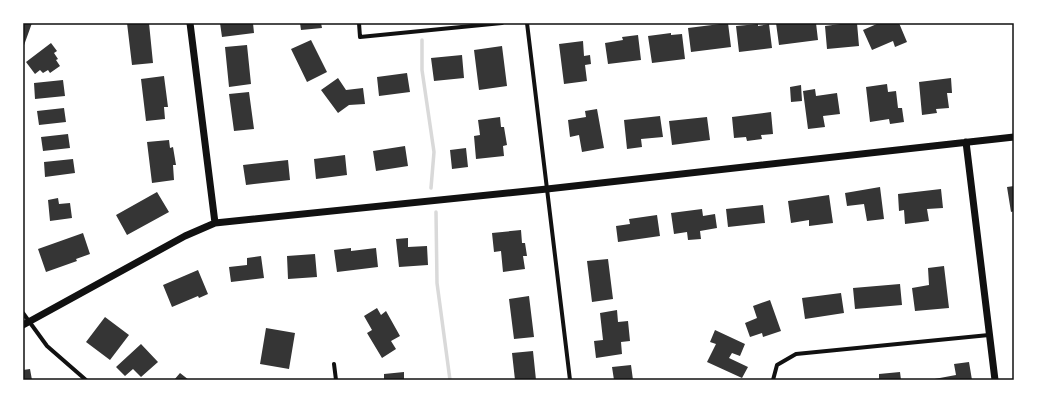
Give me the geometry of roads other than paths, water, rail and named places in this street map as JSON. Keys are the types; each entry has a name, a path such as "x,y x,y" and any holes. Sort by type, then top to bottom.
{"street":[{"path":"190,23 215,223"},
{"path":"358,23 360,37 502,23"},
{"path":"527,23 570,380"},
{"path":"26,324 185,236 215,223 547,189 1014,137"},
{"path":"966,142 995,380"},
{"path":"23,313 26,324 47,346 86,380"},
{"path":"773,380 777,365 796,354 989,335"},
{"path":"334,364 336,380"}],"waterway":[{"path":"422,40 422,70 434,152 431,188"},
{"path":"436,212 437,283 450,380"}]}
